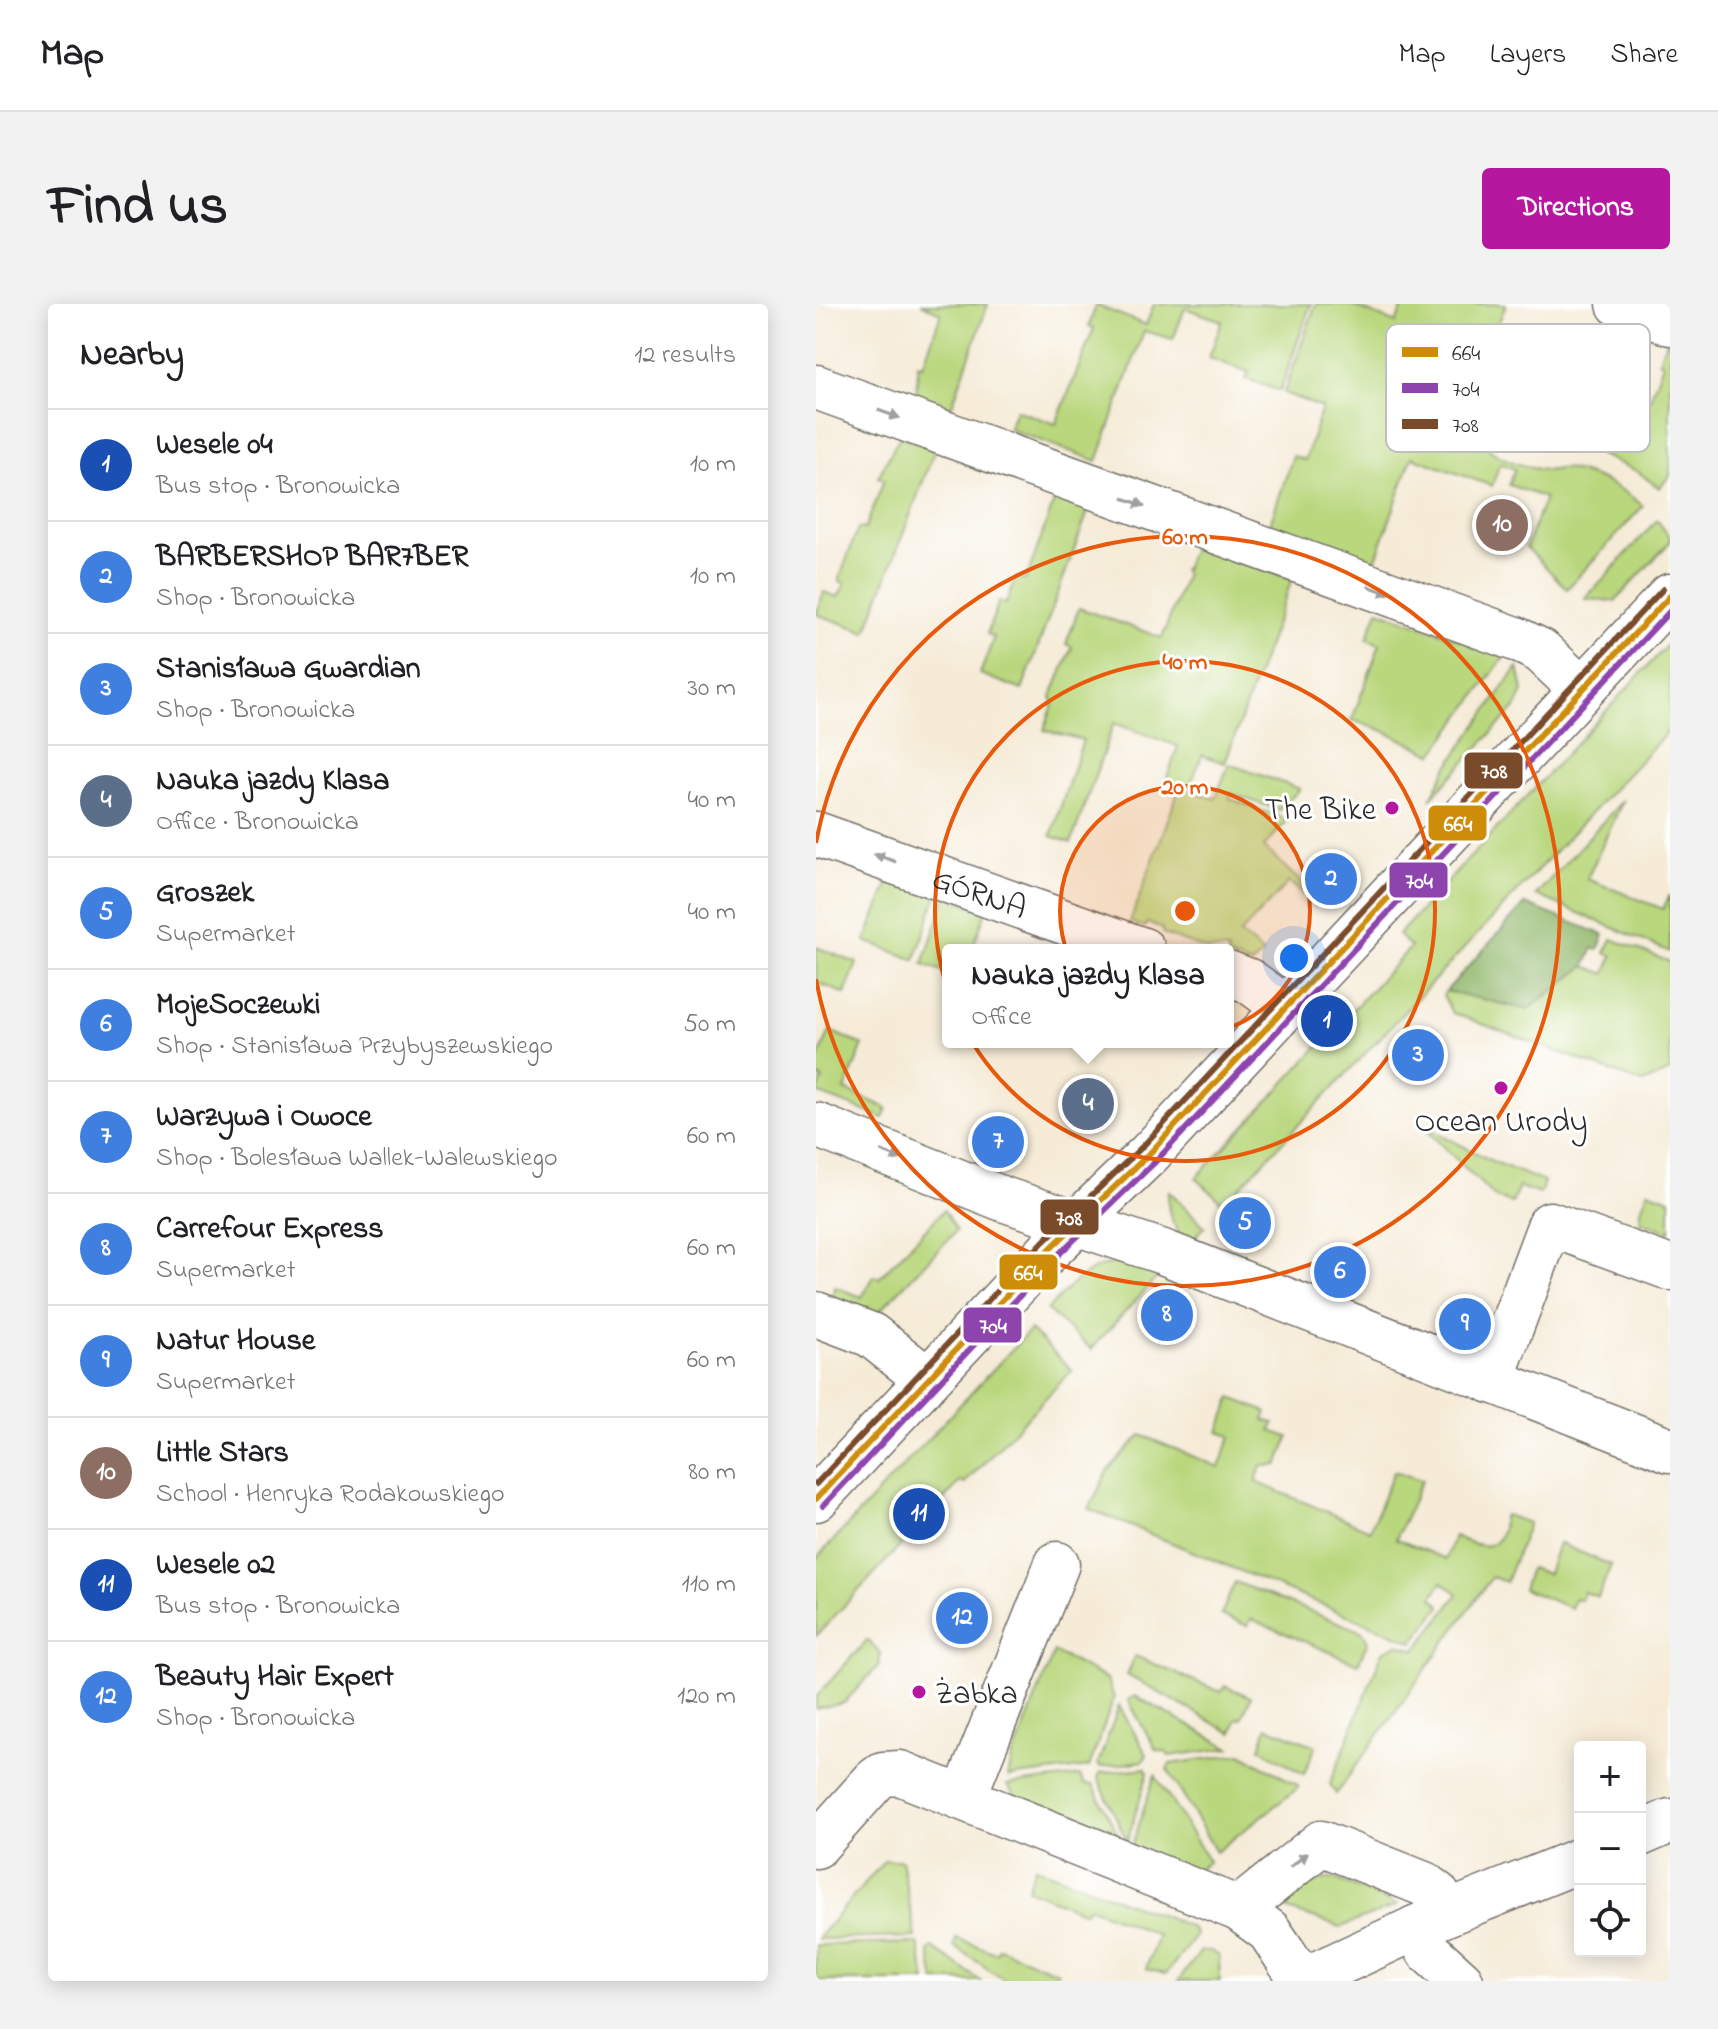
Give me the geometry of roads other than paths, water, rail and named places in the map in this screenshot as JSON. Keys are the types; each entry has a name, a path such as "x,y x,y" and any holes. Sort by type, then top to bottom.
{"street":[{"path":"1619,304 1670,323"},
{"path":"816,387 1516,639 1541,651 1582,690"},
{"path":"816,1499 1076,1223 1149,1154 1670,596"},
{"name":"GÓRNA","path":"816,834 1126,944"},
{"path":"1234,975 1249,981 1286,1008"},
{"path":"816,1125 990,1194 1163,1252 1670,1450"},
{"path":"1491,1381 1550,1224 1670,1268"},
{"path":"816,1314 871,1335 927,1379"},
{"path":"964,1797 1057,1564"},
{"path":"816,1846 883,1774 900,1773 1239,1909 1269,1931 1302,1980 1432,1920 1574,1862"},
{"path":"1646,1831 1670,1821"},
{"path":"1239,1909 1321,1843 1431,1888 1429,1952 1461,1981"}],"place":[{"name":"Little Stars","path":"1502,525"},
{"name":"The Bike","path":"1392,808"},
{"name":"BARBERSHOP BAR7BER","path":"1331,879"},
{"name":"Wesele 04","path":"1327,1021"},
{"name":"Stanisława Gwardian","path":"1418,1055"},
{"name":"Ocean Urody","path":"1501,1088"},
{"name":"Nauka jazdy Klasa","path":"1088,1104"},
{"name":"Warzywa i Owoce","path":"998,1142"},
{"name":"Groszek","path":"1245,1223"},
{"name":"MojeSoczewki","path":"1340,1272"},
{"name":"Carrefour Express","path":"1167,1315"},
{"name":"Natur House","path":"1465,1324"},
{"name":"Wesele 02","path":"919,1514"},
{"name":"Beauty Hair Expert","path":"962,1618"},
{"name":"Żabka","path":"919,1692"}]}
